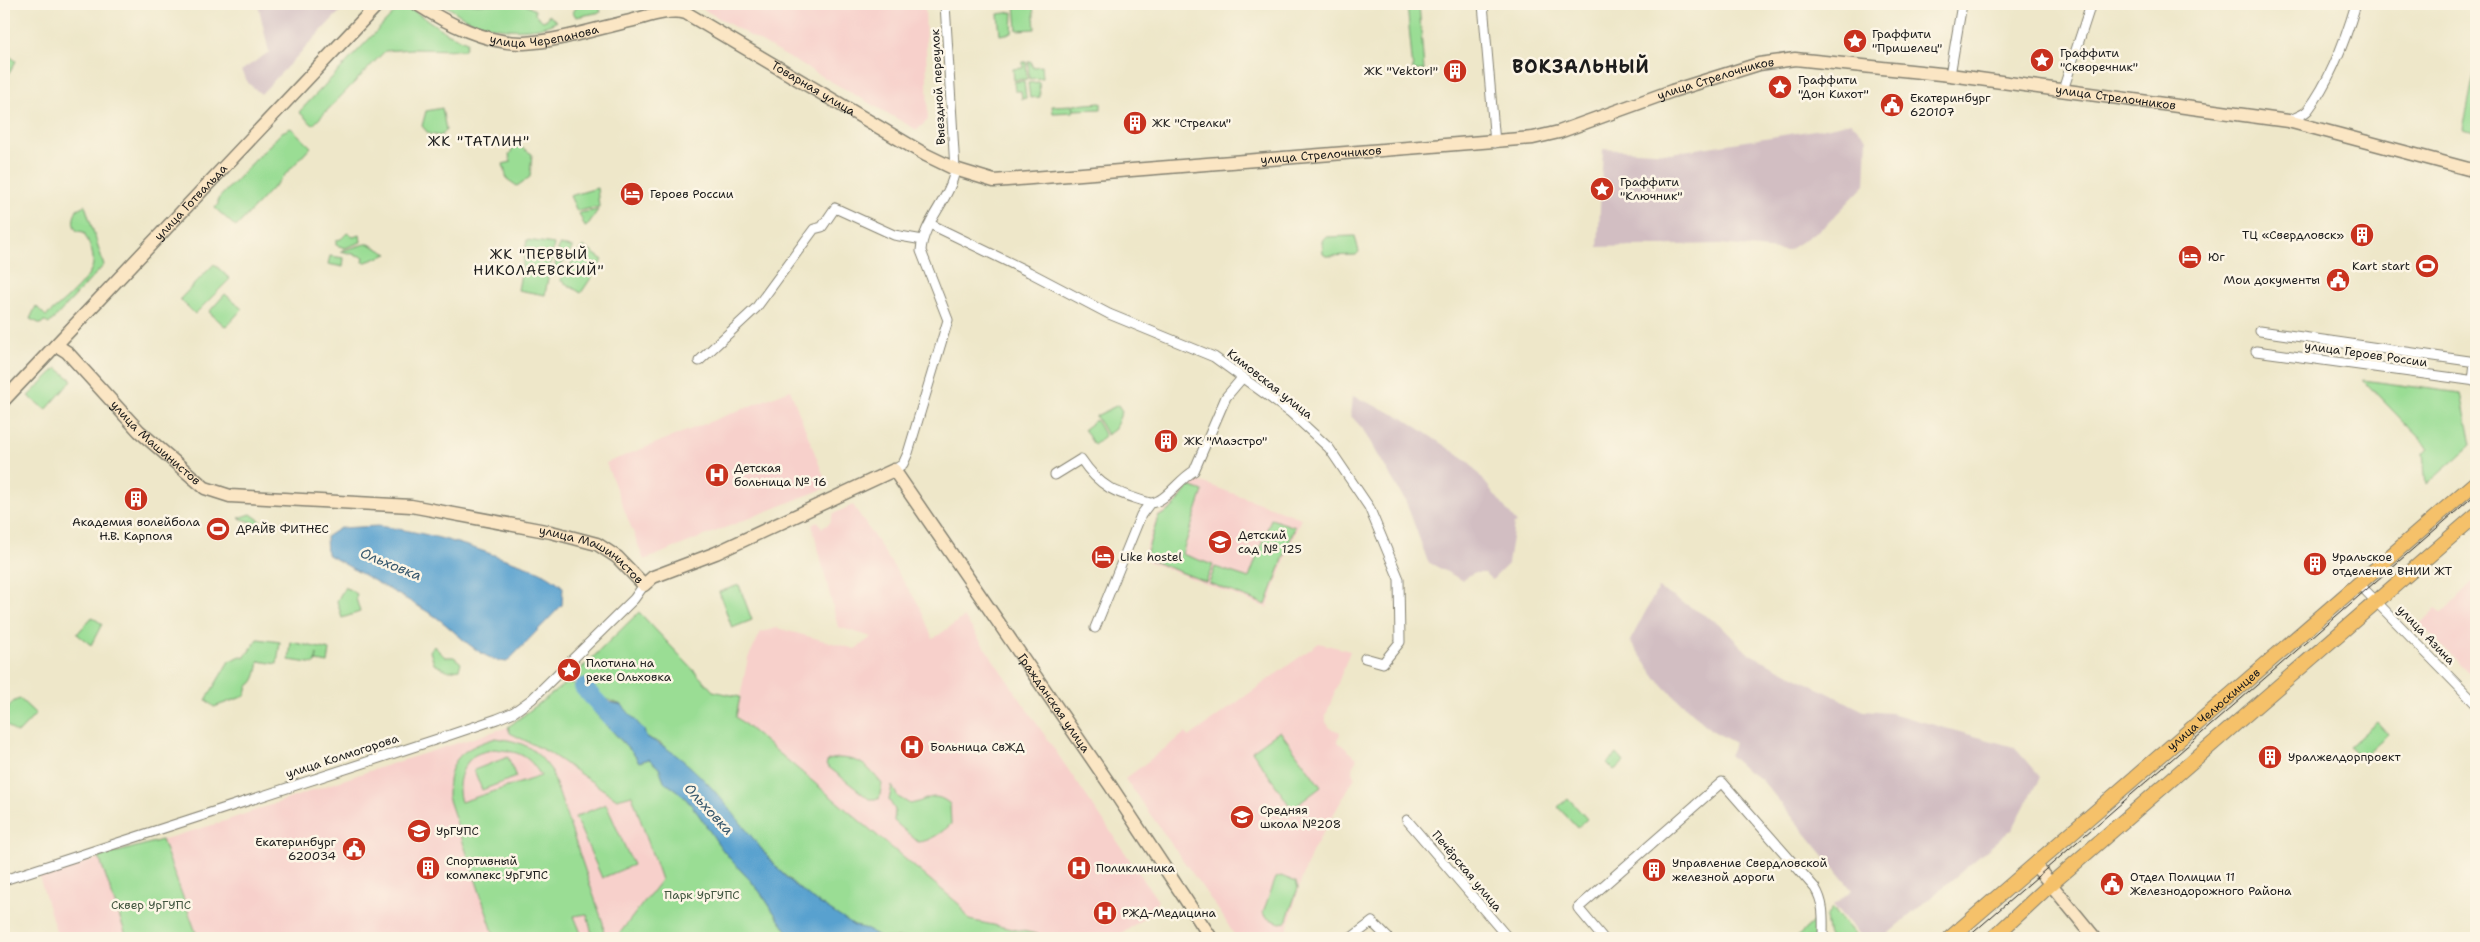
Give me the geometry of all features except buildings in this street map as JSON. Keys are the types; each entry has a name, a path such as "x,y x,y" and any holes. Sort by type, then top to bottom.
{"main road":[{"name":"улица Готвальда","path":"4,400 378,4"},
{"name":"улица Черепанова","path":"417,4 442,20 479,36 523,43 677,7"},
{"name":"Товарная улица","path":"677,7 926,155 955,169"},
{"name":"улица Стрелочников","path":"955,169 994,181 1495,143 1559,132 1672,91 1759,64 1795,59 1950,75 2288,121 2476,171"},
{"name":"улица Машинистов","path":"56,345 67,352 139,431 205,488 217,493 230,496 411,506 551,532 597,544 617,557 644,585 653,577 716,552 894,470"},
{"name":"Гражданская улица","path":"894,470 1113,789 1212,938"},
{"name":"улица Челюскинцев","path":"1950,938 2476,482"},
{"name":"улица Челюскинцев","path":"1993,938 2051,884 2476,515"},
{"path":"2034,865 2094,938"}],"street":[{"name":"Выездной переулок","path":"945,4 955,169"},
{"path":"1483,4 1495,143"},
{"path":"1950,75 1962,4"},
{"path":"2063,90 2090,4"},
{"path":"2288,121 2307,112 2330,72 2348,32 2356,4"},
{"name":"улица Машинистов","path":"894,470 903,464 908,453 948,320 922,257 923,240 952,185 955,169"},
{"path":"699,361 756,308 814,228 822,228 836,208 894,235 923,240"},
{"name":"Кимовская улица","path":"930,224 1029,272 1109,314 1214,357 1290,412 1329,448 1369,507 1399,579 1400,642 1382,663 1365,658"},
{"name":"улица Героев России","path":"2256,351 2475,381 2476,362 2260,331"},
{"path":"1055,475 1081,459 1093,478 1117,493 1155,503 1165,497 1183,477 1194,471 1226,397 1243,377"},
{"path":"1095,628 1141,515 1150,503"},
{"name":"улица Азина","path":"2359,584 2476,704"},
{"name":"улица Колмогорова","path":"4,880 460,732 514,712 532,699 634,599 644,585"},
{"path":"1603,938 1578,908 1722,782 1815,888 1821,898 1823,910 1823,938"},
{"name":"Печёрская улица","path":"1407,820 1508,938"},
{"path":"1351,938 1372,922 1388,938"}],"shaded area":[{"path":"258,4 347,4 261,94 249,84 241,71 269,52"},
{"path":"694,4 925,4 928,120 917,130"},
{"path":"1851,122 1867,139 1865,185 1825,226 1787,251 1720,244 1598,247 1603,149 1671,153 1821,129"},
{"name":"Детская больница № 16","path":"790,390 828,487 644,560 606,463"},
{"path":"1353,396 1403,418 1469,462 1517,523 1514,524 1508,564 1492,580 1485,573 1473,573 1462,580 1428,562 1406,502 1362,428 1351,416"},
{"name":"Детский сад № 125","path":"1190,478 1301,518 1267,608 1142,559 1157,516 1171,506"},
{"name":"Больница СвЖД","path":"853,505 919,605 933,639 964,617 1158,901 1148,915 1116,938 1056,938 969,920 960,905 736,717 748,658 761,632 777,628 855,649 872,637 838,627 812,525 818,521 822,528 830,523 833,514"},
{"path":"2476,579 2476,680 2420,624 2436,608 2443,613"},
{"path":"1658,588 1718,623 1748,653 1864,711 1891,713 2014,747 2040,777 2013,828 1883,938 1863,938 1833,905 1852,890 1761,779 1747,771 1729,755 1735,743 1711,730 1660,683 1630,641"},
{"name":"Средняя школа №208","path":"1319,643 1350,651 1326,715 1326,722 1330,728 1340,732 1338,742 1357,758 1352,768 1355,777 1313,850 1301,881 1285,938 1236,938 1222,915 1125,779 1185,733 1189,737"},
{"name":"УрГУПС","path":"508,727 510,734 632,795 661,880 616,938 58,938 39,876 219,823 366,772"}],"green space":[{"path":"443,4 524,4 535,10 535,14 543,21 547,19 548,15 557,21 539,28 504,29 482,25 469,20"},
{"path":"579,4 598,4 601,12 576,17 573,12"},
{"path":"1015,4 1033,4 1035,29 1017,30"},
{"path":"1407,4 1419,4 1424,70 1413,71"},
{"path":"402,7 408,7 447,33 467,42 465,50 411,49 385,51 313,125 299,112"},
{"path":"1013,12 1012,33 1000,35 998,14"},
{"path":"4,55 8,55 16,61 10,72 4,73"},
{"path":"1031,61 1032,67 1042,66 1043,78 1029,79 1028,62"},
{"path":"1023,62 1026,62 1027,79 1014,80 1013,69 1023,68"},
{"path":"2476,65 2476,132 2463,129"},
{"path":"1024,81 1026,98 1022,99 1021,91 1015,91 1014,82"},
{"path":"1039,82 1040,97 1030,98 1028,83"},
{"path":"1101,103 1101,109 1074,110 1073,105"},
{"path":"1072,105 1073,112 1053,113 1052,106"},
{"path":"442,108 446,130 441,136 429,134 422,126 426,111"},
{"path":"291,128 311,147 236,227 215,208 218,204 218,199 282,132"},
{"path":"516,144 532,154 530,177 517,186 507,179 503,164 511,162 509,155"},
{"path":"597,188 599,207 577,211 570,196"},
{"path":"85,205 104,265 49,324 44,321 41,324 30,319 36,306 46,316 81,284 91,269 93,255 84,232 77,231 74,223 77,209"},
{"path":"598,210 587,226 585,227 579,213"},
{"path":"347,233 353,237 360,235 361,242 345,248 336,245 336,240 341,239"},
{"path":"1355,236 1359,252 1356,255 1326,256 1323,254 1322,241 1325,237"},
{"path":"527,240 554,244 545,295 518,290"},
{"path":"369,244 388,254 363,262 364,257 341,251"},
{"path":"559,245 573,247 557,272 554,272"},
{"path":"583,246 603,260 581,293 560,280"},
{"path":"330,256 344,258 343,267 328,264"},
{"path":"214,264 230,279 195,314 180,299"},
{"path":"225,294 242,309 226,327 209,312"},
{"path":"57,368 72,380 46,410 28,396"},
{"path":"2363,380 2461,393 2471,445 2426,485 2423,453 2429,448"},
{"path":"1118,405 1122,411 1115,429 1107,435 1096,416"},
{"path":"1096,420 1105,436 1094,445 1084,429"},
{"path":"1189,486 1203,491 1182,554 1213,565 1206,582 1145,558 1158,517 1173,508"},
{"path":"251,514 262,522 261,525 239,518"},
{"path":"1271,519 1295,527 1266,605 1209,583 1215,567 1249,578"},
{"path":"739,585 752,620 732,628 719,592"},
{"path":"345,587 357,594 356,598 360,612 342,618 337,601"},
{"path":"639,612 713,691 740,697 736,717 960,905 969,920 1056,938 882,938 864,928 854,926 805,894 779,870 706,782 660,743 646,737 622,705 597,696 576,674"},
{"path":"92,617 102,624 91,645 77,634"},
{"path":"258,639 280,642 277,664 259,661 256,676 248,686 245,696 214,707 206,700 229,661 241,656 244,658"},
{"path":"291,642 330,650 328,663 316,661 317,654 315,664 289,660"},
{"path":"434,646 445,657 454,657 461,663 459,669 449,671 434,664 430,651"},
{"name":"Парк УрГУПС","path":"570,680 590,701 595,713 633,753 639,762 649,759 659,768 665,783 690,804 722,849 756,886 780,922 795,938 616,938 661,880 632,795 617,799 548,752 510,733 508,727"},
{"path":"20,699 36,714 16,733 6,724 7,715 8,708 12,702"},
{"path":"2377,722 2388,734 2360,759 2349,747"},
{"path":"1280,731 1321,787 1292,809 1252,751"},
{"path":"496,738 514,741 534,751 551,770 603,923 604,938 593,938 587,914 574,916 583,938 495,938 448,797 454,764 465,751","holes":["494,749 522,755 532,763 541,776 461,802 460,777 470,760 482,752"]},
{"path":"1617,754 1624,762 1614,770 1607,763"},
{"path":"508,757 516,777 482,790 474,770"},
{"path":"838,758 859,762 872,772 882,784 879,799 869,799 826,765 828,760"},
{"path":"892,786 898,797 910,804 935,797 944,800 950,804 951,824 931,838 918,842 894,821 895,810 889,800"},
{"path":"1568,798 1587,819 1577,828 1558,807"},
{"path":"606,804 633,865 602,878 575,817"},
{"name":"Сквер УрГУПС","path":"162,840 198,938 127,938 99,857"},
{"path":"1281,876 1296,882 1298,888 1286,922 1280,923 1265,917 1263,912 1276,878"},
{"path":"1832,908 1858,938 1829,938 1826,917"},
{"path":"1815,920 1815,938 1796,938"}],"water":[{"path":"378,526 451,541 539,571 563,587 562,605 507,662 486,656 433,615 327,554 326,537 340,528"},
{"path":"594,699 622,705 644,730 646,737 666,748 685,762 734,814 778,869 795,886 854,926 864,928 882,938 795,938 780,922 756,886 722,849 690,804 665,783 659,768 649,759 639,762 633,753 595,713"}],"waterway":[{"name":"Ольховка","path":"583,687 610,716"}],"tram line":[{"path":"1967,938 2476,494"}],"place":[{"name":"Граффити \"Пришелец\"","path":"1855,41"},
{"name":"Граффити \"Скворечник\"","path":"2042,60"},
{"name":"ЖК \"Vektori\"","path":"1455,71"},
{"name":"Граффити \"Дон Кихот\"","path":"1780,87"},
{"name":"Екатеринбург 620107","path":"1892,105"},
{"name":"ЖК \"Стрелки\"","path":"1135,123"},
{"name":"Граффити \"Ключник\"","path":"1602,189"},
{"name":"Героев России","path":"632,194"},
{"name":"ТЦ «Свердловск»","path":"2362,235"},
{"name":"Юг","path":"2190,257"},
{"name":"Kart start","path":"2427,266"},
{"name":"Мои документы","path":"2338,280"},
{"name":"ЖК \"Маэстро\"","path":"1166,441"},
{"name":"Детская больница № 16","path":"717,475"},
{"name":"Академия волейбола Н.В. Карполя","path":"136,499"},
{"name":"ДРАЙВ ФИТНЕС","path":"218,529"},
{"name":"Детский сад № 125","path":"1220,542"},
{"name":"Like hostel","path":"1103,557"},
{"name":"Уральское отделение ВНИИ ЖТ","path":"2315,564"},
{"name":"Плотина на реке Ольховка","path":"569,670"},
{"name":"Больница СвЖД","path":"912,747"},
{"name":"Уралжелдорпроект","path":"2270,757"},
{"name":"Средняя школа №208","path":"1242,817"},
{"name":"УрГУПС","path":"419,831"},
{"name":"Екатеринбург 620034","path":"354,849"},
{"name":"Спортивный комлпекс УрГУПС","path":"428,868"},
{"name":"Поликлиника","path":"1079,868"},
{"name":"Управление Свердловской железной дороги","path":"1654,870"},
{"name":"Отдел Полиции 11 Железнодорожного Района","path":"2112,884"},
{"name":"РЖД-Медицина","path":"1105,913"}],"district":[{"name":"ВОКЗАЛЬНЫЙ","path":"1581,67"},
{"name":"ЖК \"ТАТЛИН\"","path":"479,141"},
{"name":"ЖК \"ПЕРВЫЙ НИКОЛАЕВСКИЙ\"","path":"539,262"}]}
